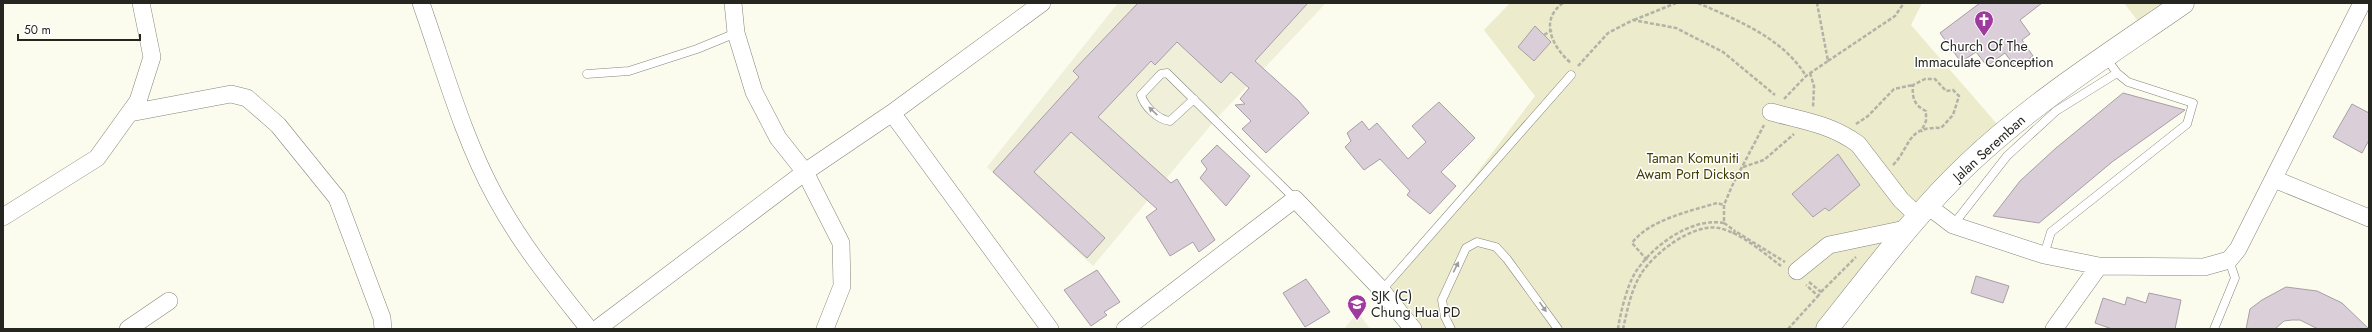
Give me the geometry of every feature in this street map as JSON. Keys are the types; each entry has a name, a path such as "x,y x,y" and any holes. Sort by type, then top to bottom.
{"main road":[{"name":"Jalan Seremban","path":"1827,329 1919,217 1967,164 2011,126 2111,65 2183,3"}],"street":[{"path":"3,217 97,158 138,101 152,57 141,3"},
{"path":"421,3 470,141 496,198 527,250 589,329"},
{"path":"733,3 736,33 754,92 778,138 805,172 841,243 842,286 825,329"},
{"path":"597,329 805,172 892,113 1042,3"},
{"path":"1777,106 1833,128 1858,144 1901,200 1919,217 1953,225 2044,255 2099,266 2204,267 2229,260 2238,249 2362,3"},
{"path":"130,113 231,94 247,98 278,125 337,198 382,318 383,329"},
{"path":"892,113 1050,329"},
{"path":"2274,179 2369,218"},
{"path":"1124,329 1294,199 1382,290 1413,329"},
{"path":"1796,275 1829,245 1919,217"},
{"path":"2054,329 2099,266"},
{"path":"128,329 169,301"}],"lane":[{"path":"587,74 629,72 697,49 736,33"},
{"path":"1953,225 2007,156 2056,111 2111,65 2128,82 2193,102 2187,124 2051,232 2044,255"},
{"path":"1194,99 1170,121 1162,120 1143,102 1141,95 1161,74 1167,73 1194,99 1294,199"},
{"path":"1382,290 1571,75"},
{"path":"1451,329 1446,317 1442,300 1466,248 1477,242 1496,247 1508,259 1558,329"},
{"path":"2214,329 2235,278 2229,260"}],"path":[{"path":"1563,3 1552,13 1549,21 1552,30 1552,40 1559,51 1577,67 1608,33 1633,20 1676,3"},
{"path":"1698,3 1736,20 1768,37 1799,65 1806,76"},
{"path":"1817,3 1828,61"},
{"path":"1724,223 1724,205 1777,106 1806,76 1895,16 1904,3"},
{"path":"1633,20 1676,28 1723,52 1761,85 1777,106"},
{"path":"1544,35 1552,30"},
{"path":"1810,73 1815,96 1812,111"},
{"path":"1843,134 1868,116 1894,88 1913,85 1925,79 1935,79 1946,91 1953,90 1959,96 1958,105 1948,122 1941,128 1930,127 1910,137 1899,159 1893,165 1878,170"},
{"path":"1913,85 1914,100 1918,107 1926,111 1926,121 1921,132"},
{"path":"1743,167 1764,160 1796,133"},
{"path":"1647,260 1632,243 1637,236 1664,220 1717,203 1724,205"},
{"path":"1708,228 1710,222"},
{"path":"1618,329 1620,316 1635,274 1647,260 1665,242 1676,234 1693,226 1710,222 1724,223 1796,275 1818,296 1788,329"},
{"path":"1623,329 1634,288 1641,273 1669,245 1695,232 1708,228 1719,228 1758,248 1796,275"},
{"path":"1821,292 1858,255"}],"shaded area":[{"path":"1118,3 1326,3 1215,120 1093,266 987,167"},
{"name":"SJK (C) Chung Hua PD","path":"1358,312 1370,329 1344,329"}],"green space":[{"name":"Taman Komuniti Awam Port Dickson","path":"1510,3 1922,3 1911,25 1997,124 1818,329 1418,329 1389,290 1535,96 1484,30"},
{"path":"2124,3 2172,3 2141,25"}],"building":[{"path":"1138,3 1308,3 1255,61 1298,100 1309,113 1266,153 1242,129 1251,121 1235,105 1245,104 1240,99 1249,88 1231,72 1221,83 1177,42 1155,65 1151,61 1098,117 1171,183 1177,179 1215,240 1199,252 1193,242 1170,256 1146,217 1157,209 1071,132 1034,172 1105,238 1087,258 993,172 1079,77 1073,71"},
{"name":"Church Of The Immaculate Conception","path":"1980,3 2042,3 2020,20 2030,34 2022,40 2033,56 2016,68 2005,53 1987,66 1976,52 1961,62 1940,33"},
{"path":"1535,26 1551,42 1534,61 1518,47"},
{"path":"2123,93 2185,110 2112,162 2039,223 1993,216 2020,181 2056,148"},
{"path":"1439,102 1475,138 1441,172 1456,186 1430,214 1407,195 1410,191 1380,159 1364,170 1345,147 1351,141 1347,133 1362,121 1369,130 1377,123 1408,159 1426,142 1412,126"},
{"path":"2352,104 2369,113 2369,140 2362,153 2333,137"},
{"path":"1217,145 1250,176 1226,206 1200,178 1207,169 1201,161"},
{"path":"1838,154 1860,185 1829,211 1825,208 1813,217 1792,194"},
{"path":"1097,270 1120,302 1104,312 1107,315 1091,326 1064,290"},
{"path":"1976,276 2009,286 2003,303 1971,293"},
{"path":"1306,279 1330,312 1305,327 1283,293"},
{"path":"2286,287 2317,291 2342,303 2369,329 2318,329 2300,320 2292,320 2284,321 2275,329 2246,329 2250,309 2262,300"},
{"path":"2149,293 2181,300 2175,329 2112,329 2095,323 2103,298 2125,305 2127,297 2146,303"}],"place":[{"name":"Church Of The Immaculate Conception","path":"1984,37"},
{"name":"SJK (C) Chung Hua PD","path":"1357,321"}]}
